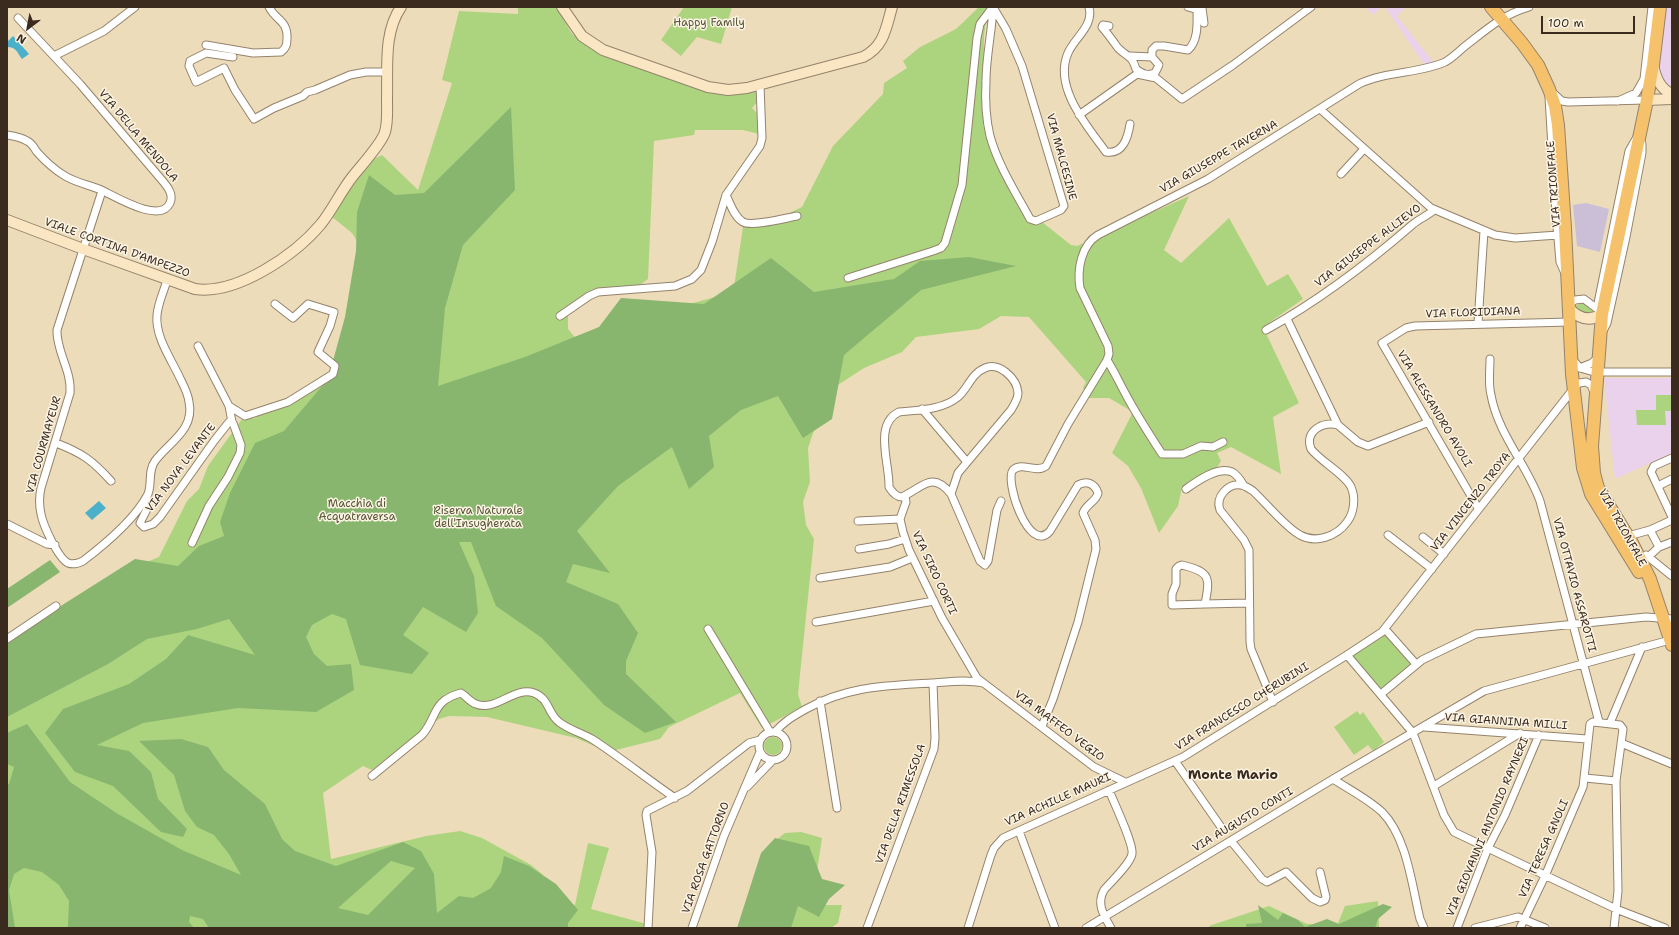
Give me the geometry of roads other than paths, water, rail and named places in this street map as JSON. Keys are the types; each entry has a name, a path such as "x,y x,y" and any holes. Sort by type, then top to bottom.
{"main road":[{"name":"VIA TRIONFALE","path":"1491,7 1530,54 1550,89 1558,125 1571,356 1580,454 1588,489 1644,580 1655,594"},
{"name":"VIA TRIONFALE","path":"1659,7 1653,65 1640,132 1600,311 1601,333 1592,441 1595,478 1600,492 1630,539 1650,579 1655,594 1667,618 1671,642"}],"street":[{"path":"54,56 104,31 136,7"},
{"path":"206,45 253,53 281,52 286,47 287,32 284,23 272,12 269,7"},
{"name":"VIALE CORTINA D'AMPEZZO","path":"7,220 168,280 200,289 220,288 266,269 282,259 298,246 322,222 345,187 383,137 386,126 389,39 394,20 401,7"},
{"path":"562,7 582,36 598,47 712,88 738,89 760,85 860,59 868,55 874,51 882,40 887,28 892,7"},
{"path":"848,278 934,251 941,248 944,243 962,185 977,38 980,24 993,7"},
{"name":"VIA MALCESINE","path":"993,7 1006,29 1022,66 1064,206 1061,210 1036,221 1030,219 1007,177 990,135 986,80 993,7"},
{"path":"1089,7 1090,21 1069,50 1065,66 1068,90 1079,115 1106,152 1110,153 1124,145 1128,136 1130,124"},
{"path":"1188,7 1202,8 1204,23"},
{"path":"1109,26 1102,26 1120,49 1134,61 1136,69 1142,74 1148,75 1155,73 1159,65 1152,57 1152,50 1156,46 1188,50 1190,48 1196,36 1199,7"},
{"path":"1079,115 1137,74 1156,78 1182,99 1233,65 1311,7"},
{"name":"VIA GIUSEPPE TAVERNA","path":"1107,360 1109,354 1108,346 1081,291 1079,278 1083,254 1090,241 1208,179 1346,91 1366,80 1446,61 1501,18 1518,10 1529,7"},
{"path":"1618,102 1636,92 1642,82 1652,7"},
{"path":"1651,17 1659,7"},
{"name":"VIA DELLA MENDOLA","path":"7,135 16,136 29,142 44,159 64,176 102,191 133,206 154,211 165,210 170,205 171,200 169,189 162,179 94,100 18,18"},
{"path":"233,57 205,53 190,61 189,68 196,82 224,68 235,90 254,119 274,108 302,96 307,92 350,75 366,72 388,72"},
{"path":"1130,56 1152,57"},
{"path":"1653,65 1660,85 1672,94"},
{"path":"560,316 589,296 598,292 675,286 695,278 701,270 706,258 726,195 761,142 760,85"},
{"path":"1550,89 1562,101 1618,102 1672,99"},
{"name":"VIA TRIONFALE","path":"1550,89 1549,108 1560,262 1567,278"},
{"path":"1320,109 1434,210"},
{"path":"1601,333 1607,323 1626,237 1642,153 1640,132"},
{"path":"1341,174 1364,149"},
{"name":"VIA COURMAYEUR","path":"102,191 57,330 71,388 56,443 41,488 39,503 42,518 55,545 62,557 69,563 76,564 84,561 132,517 147,496 151,470 154,462 184,431 188,421 190,402 164,345 158,328 158,310 168,280"},
{"path":"726,195 736,215 743,222 750,223 797,216"},
{"name":"VIA GIUSEPPE ALLIEVO","path":"1266,330 1312,303 1372,259 1412,225 1434,210 1495,235 1515,238 1558,235"},
{"path":"1478,323 1484,231"},
{"path":"1578,299 1584,299 1600,311 1594,318 1585,319 1576,315 1569,306 1578,299"},
{"path":"229,406 245,416 288,402 333,374 335,366 318,352 330,326 334,312 308,304 293,318 275,304"},
{"path":"1287,319 1338,425 1358,442 1368,446 1429,422"},
{"name":"VIA FLORIDIANA","path":"1382,343 1410,327 1478,323 1570,322"},
{"name":"VIA ALESSANDRO AVOLI","path":"1382,343 1478,508"},
{"path":"198,346 229,406 232,422"},
{"path":"1571,356 1580,368 1598,372 1672,372"},
{"path":"1580,368 1592,363 1599,357"},
{"name":"VIA OTTAVIO ASSAROTTI","path":"1490,358 1489,380 1491,398 1502,427 1540,501 1599,722"},
{"path":"1042,726 1054,700 1078,622 1096,549 1094,535 1083,512 1084,509 1098,495 1098,491 1094,485 1086,482 1078,485 1050,531 1046,535 1039,536 1032,533 1026,526 1010,479 1012,472 1016,468 1023,467 1037,470 1046,466 1068,424 1107,360 1116,372 1124,392 1162,454 1183,454 1201,446 1213,447 1223,442"},
{"path":"950,494 956,478 967,462 1011,410 1015,403 1017,389 1009,375 999,368 992,367 985,368 975,375 962,393 952,401 942,405 899,412 888,419 884,442 889,487 899,497 905,496 923,485 936,482 943,485 950,494 980,561 985,565 988,561 996,510 1001,501"},
{"path":"1574,388 1579,383 1586,382 1591,385 1595,394"},
{"name":"VIA VINCENZO TROYA","path":"1347,655 1385,629 1478,508 1574,388"},
{"path":"922,409 967,462"},
{"name":"VIA NOVA LEVANTE","path":"147,496 147,509 140,523 144,527 152,524 160,517 214,441 229,422 232,422 242,445 240,453 228,477 209,506 192,543"},
{"path":"1273,702 1251,649 1248,547 1222,514 1218,504 1221,495 1227,489 1238,485 1244,486 1253,491 1301,536 1312,539 1322,538 1337,532 1346,523 1351,514 1354,500 1352,489 1346,480 1313,451 1310,441 1313,432 1322,425 1330,423 1338,425"},
{"path":"56,443 85,456 95,464 111,482"},
{"path":"1672,458 1654,466 1651,472 1658,486 1669,501 1672,517"},
{"path":"1186,489 1212,474 1221,471 1232,472 1244,486"},
{"path":"1658,486 1672,479"},
{"path":"858,521 900,519 906,502 905,496"},
{"name":"VIA SIRO CORTI","path":"900,519 912,558 967,662 977,678 983,683"},
{"path":"1672,520 1630,539 1648,557 1672,576"},
{"path":"7,524 47,544 55,545"},
{"path":"1650,530 1659,548"},
{"path":"1388,534 1432,569"},
{"path":"1423,537 1444,554"},
{"path":"859,549 889,544 905,539"},
{"path":"1648,557 1659,548 1672,542"},
{"path":"820,578 892,566 912,558"},
{"path":"1205,604 1209,584 1206,575 1195,569 1178,566 1176,569 1176,584 1172,594 1172,605 1249,603"},
{"path":"816,622 934,601"},
{"path":"7,639 56,606"},
{"path":"1381,694 1416,664 1476,634 1573,623 1667,618"},
{"path":"708,629 772,732 783,737 786,742 787,748 784,754 780,758 772,760 765,758 760,752 758,747 760,740 765,734 772,732 785,721 820,701 863,688 974,681 983,683"},
{"path":"1385,629 1416,664"},
{"name":"VIA AUGUSTO CONTI","path":"1086,928 1333,779 1484,691 1642,647 1671,642"},
{"path":"1610,723 1642,647"},
{"path":"1347,655 1413,733 1450,828 1457,834 1545,876 1665,928"},
{"name":"VIA FRANCESCO CHERUBINI","path":"1125,782 1175,761 1347,655"},
{"name":"VIA DELLA RIMESSOLA","path":"867,928 934,749 933,683"},
{"name":"VIA MAFFEO VEGIO","path":"983,683 1042,726 1098,770 1125,782"},
{"path":"372,776 422,735 427,729 437,708 449,698 461,693 474,703 484,705 493,704 520,693 530,692 537,694 545,700 555,718 562,725 592,739 674,798"},
{"path":"820,701 838,808"},
{"path":"1587,738 1590,724 1593,722 1610,723 1622,726 1616,781 1618,891 1614,928"},
{"name":"VIA GIANNINA MILLI","path":"1424,727 1587,738"},
{"path":"1434,786 1521,733"},
{"name":"VIA GIOVANNI ANTONIO RAYNERI","path":"1457,928 1488,848 1505,815 1539,735"},
{"name":"VIA TERESA GNOLI","path":"1520,928 1545,876 1581,791 1585,778 1587,738"},
{"path":"648,928 652,852 646,813 650,808 674,798 704,778 749,744 760,740"},
{"path":"1621,743 1672,764"},
{"name":"VIA ROSA GATTORNO","path":"692,928 724,836 740,795 760,752"},
{"name":"VIA ROSA GATTORNO","path":"740,795 772,760"},
{"path":"1175,761 1222,827"},
{"path":"1585,778 1616,781"},
{"path":"1333,779 1375,806 1390,822 1403,849 1420,919 1424,928"},
{"name":"VIA ACHILLE MAURI","path":"968,928 992,850 1003,838 1125,782"},
{"path":"1109,790 1130,843 1132,852 1130,859 1102,894 1100,904 1104,917 1111,928"},
{"path":"1019,831 1055,928"},
{"path":"1232,840 1264,881 1267,882 1286,872 1312,898 1320,902 1325,900 1326,897 1320,872"},
{"path":"1475,928 1516,917 1545,928"}],"water":[{"path":"13,36 29,54 22,59 15,49 7,47 7,42"},
{"path":"99,501 106,508 92,520 85,513"}],"district":[{"name":"Monte Mario","path":"1233,776"}],"park label":[{"name":"Happy Family","path":"709,23"},
{"name":"Macchia di Acquatraversa","path":"357,510"},
{"name":"Riserva Naturale dell'Insugherata","path":"478,517"}]}
